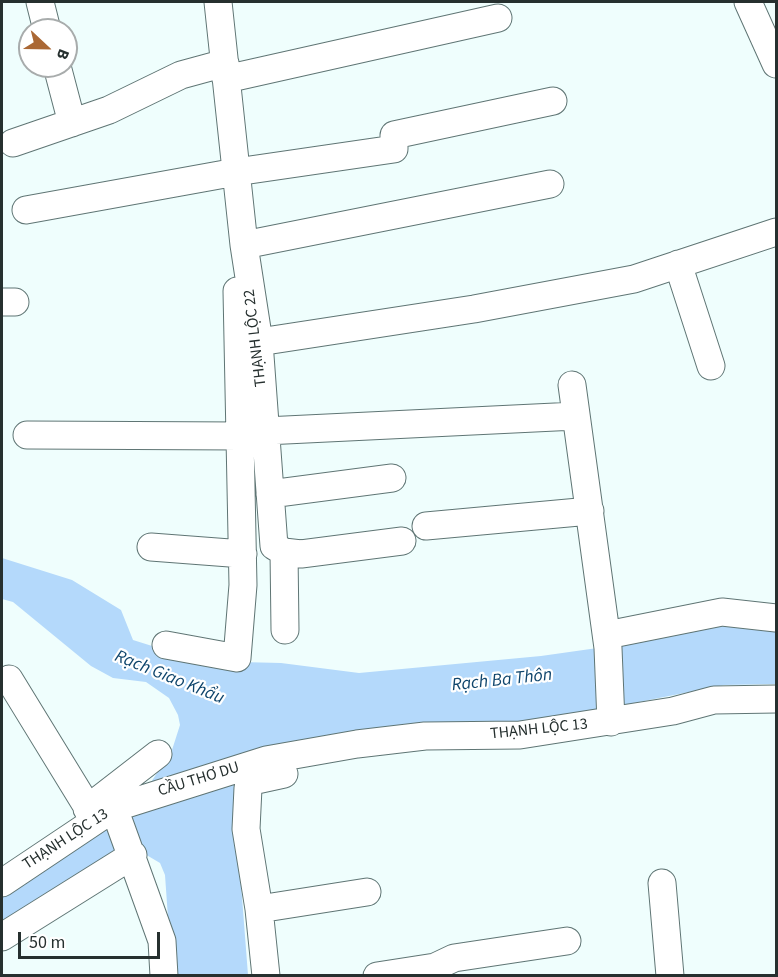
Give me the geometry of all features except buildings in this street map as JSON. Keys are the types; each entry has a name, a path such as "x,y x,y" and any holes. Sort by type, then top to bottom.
{"street":[{"name":"THẠNH LỘC 22","path":"166,645 237,658 259,342 233,173 226,71 218,2"},
{"path":"748,2 777,64"},
{"path":"13,143 109,110 181,75 226,71 498,18"},
{"path":"60,78 72,123"},
{"path":"26,210 233,173 394,149 394,135 553,101"},
{"name":"THẠNH LỘC 22","path":"233,173 226,185 253,434 270,494 274,546 284,552"},
{"path":"244,245 550,184"},
{"path":"259,342 486,307 634,279 777,232"},
{"path":"678,264 711,366"},
{"path":"572,385 608,642 611,717"},
{"path":"27,435 253,434 576,416"},
{"path":"270,494 392,478"},
{"path":"426,526 590,511"},
{"path":"285,630 284,552 301,554 402,542"},
{"path":"151,547 243,554"},
{"path":"608,642 722,612 777,618"},
{"path":"9,679 111,806 133,855 162,942 164,975"},
{"name":"THẠNH LỘC 13","path":"266,760 293,754 425,736 520,735 611,717 673,711 714,700 777,699"},
{"path":"111,806 158,754"},
{"path":"266,975 259,909 246,829 248,788 252,781 295,772 293,754"},
{"name":"CẦU THƠ DU","path":"111,806 266,760"},
{"name":"THẠNH LỘC 13","path":"11,876 111,806"},
{"path":"2,938 133,855"},
{"path":"662,883 670,975"},
{"path":"259,909 367,892"},
{"path":"377,975 435,968 454,958 567,941"}],"water":[{"path":"2,558 72,580 121,610 133,640 200,661 281,663 359,673 541,656 647,641 695,626 736,624 776,630 776,684 724,685 544,721 286,745 236,819 248,975 172,975 165,875 160,863 133,847 129,816 172,750 180,725 178,715 169,698 146,682 113,678 91,666 13,602 2,599"},
{"path":"112,821 124,852 2,930 2,895"}],"water label":[{"name":"Rạch Giao Khẩu","path":"169,678"},
{"name":"Rạch Ba Thôn","path":"502,681"}]}
